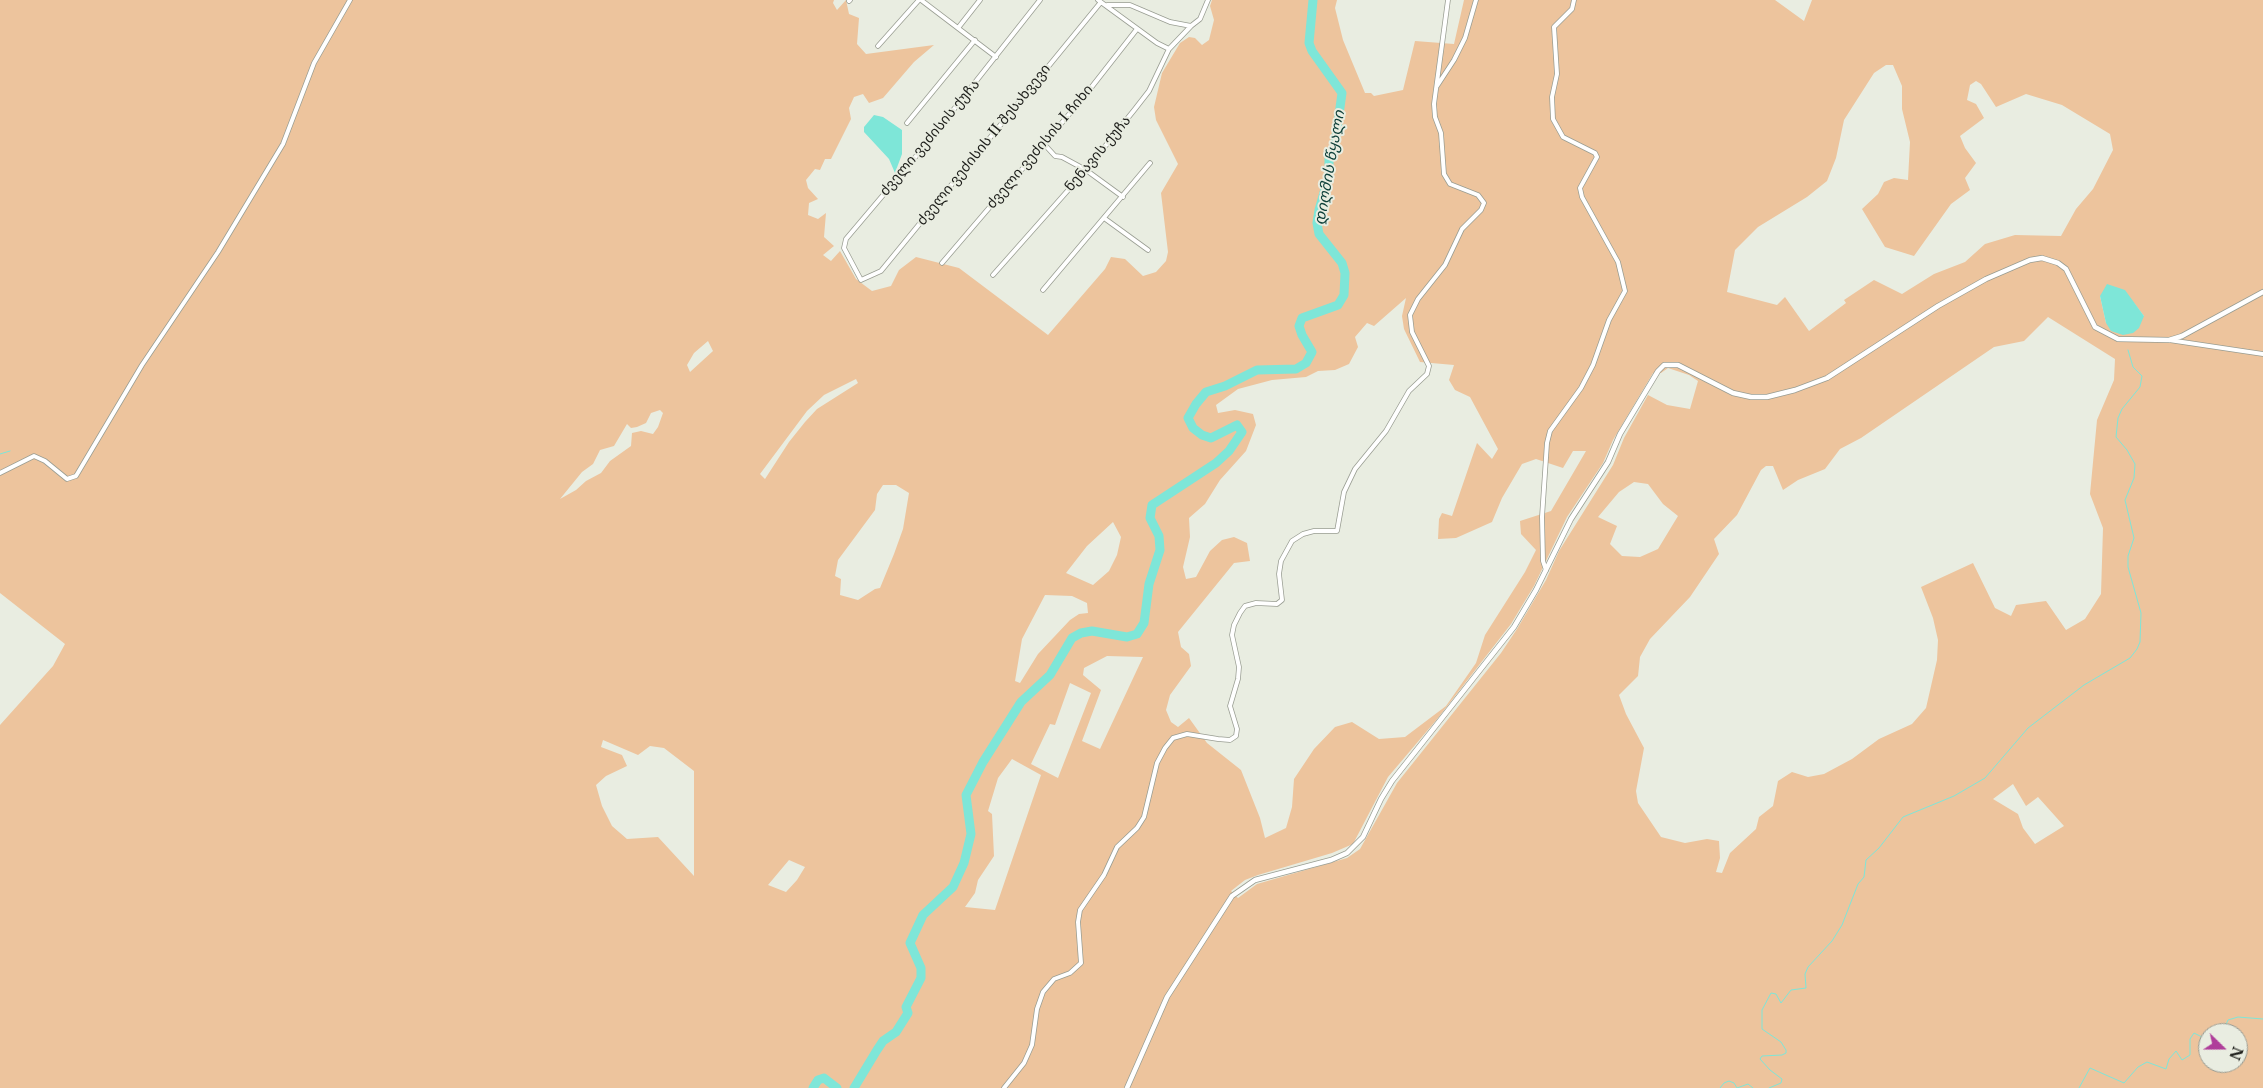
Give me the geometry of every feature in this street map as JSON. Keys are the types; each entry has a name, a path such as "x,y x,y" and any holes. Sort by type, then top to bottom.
{"street":[{"path":"0,473 34,456 45,461 67,480 76,476 142,364 218,252 283,144 294,122 314,63 350,0"},
{"path":"878,46 920,0 996,57"},
{"path":"958,28 980,0"},
{"name":"ძველი ვეძისის ქუჩა","path":"861,280 844,248 846,239 996,57 1040,0"},
{"path":"1107,5 1130,5 1170,22 1191,26 1200,19 1208,0"},
{"path":"1004,1088 1024,1063 1032,1045 1037,1009 1043,992 1054,979 1070,973 1081,964 1078,922 1080,910 1104,875 1117,848 1137,828 1144,817 1157,763 1164,748 1173,738 1187,734 1230,740 1236,736 1237,729 1230,706 1238,679 1239,667 1232,645 1232,635 1234,625 1240,613 1246,606 1277,604 1282,600 1278,574 1281,561 1292,542 1303,534 1314,531 1337,531 1344,492 1355,469 1386,431 1409,391 1427,374 1429,366 1412,332 1410,315 1418,299 1445,265 1462,229 1481,210 1484,202 1478,194 1450,184 1444,174 1440,133 1435,117 1436,79 1448,0"},
{"path":"1437,86 1454,60 1465,38 1476,0"},
{"path":"1546,570 1543,561 1542,517 1546,444 1550,431 1581,388 1609,320 1625,291 1618,262 1582,197 1580,188 1597,157 1595,152 1563,137 1553,119 1552,97 1557,74 1554,27 1572,10 1574,0"},
{"path":"1099,1 1163,47 1169,49"},
{"name":"ძველი ვეძისის II შესახვევი","path":"861,280 881,270 1099,1"},
{"name":"ნენავის ქუჩა","path":"993,275 1086,170 1149,91 1169,49 1191,26"},
{"name":"ძველი ვეძისის I ჩიხი","path":"942,263 1083,98 1137,29"},
{"path":"907,123 975,40"},
{"path":"1044,144 1055,156 1062,157 1086,170 1123,197"},
{"path":"1044,290 1150,163"},
{"path":"1104,218 1148,250"},
{"path":"1127,1088 1167,997 1232,896 1242,887 1255,880 1331,860 1347,853 1363,837 1392,781 1514,627 1536,590 1572,519 1608,462 1620,434 1658,371 1664,365 1678,365 1733,393 1752,397 1767,397 1795,390 1827,378 1848,366 1938,306 1986,279 2030,260 2042,258 2058,263 2066,269 2089,320 2102,333 2118,339 2169,340 2263,354"},
{"path":"2169,340 2200,327 2263,292"}],"shaded area":[{"path":"0,0 834,0 833,3 837,10 846,0 849,14 859,18 857,44 866,54 934,45 914,62 883,98 869,103 863,94 854,97 849,108 851,119 831,159 825,159 820,170 815,169 806,180 808,188 818,199 809,203 808,215 818,219 826,213 824,237 834,246 823,255 831,261 840,251 856,279 872,291 891,286 899,270 916,257 959,268 1048,335 1105,269 1111,257 1125,259 1143,276 1156,272 1166,261 1168,252 1161,193 1178,164 1156,120 1154,107 1162,73 1180,43 1189,37 1195,38 1202,45 1209,40 1214,20 1210,6 1212,0 1337,0 1335,8 1343,40 1365,93 1371,93 1374,96 1403,90 1415,41 1454,44 1464,0 1775,0 1804,21 1812,0 2263,0 2263,1088 0,1088 0,725 53,666 65,644 0,593","holes":["1886,65 1893,65 1902,86 1902,109 1910,142 1908,180 1894,178 1884,182 1878,194 1862,209 1885,247 1914,256 1951,204 1970,190 1965,178 1976,163 1965,148 1960,136 1984,118 1976,104 1967,100 1970,85 1976,81 1981,84 1996,107 2026,94 2062,105 2110,134 2113,150 2093,189 2076,209 2061,236 2015,235 1985,244 1965,262 1934,274 1902,294 1874,280 1844,300 1846,303 1809,331 1785,297 1777,305 1727,292 1735,250 1758,227 1807,197 1827,181 1836,158 1844,120 1874,73","2100,296 2134,303 2144,316 2106,323","1406,298 1402,316 1404,329 1420,362 1454,365 1449,380 1455,390 1470,397 1498,449 1492,459 1477,443 1452,516 1442,513 1439,519 1438,539 1456,538 1492,522 1502,498 1522,464 1536,459 1563,468 1573,451 1586,451 1551,511 1520,521 1521,534 1536,550 1525,572 1485,635 1476,663 1446,706 1405,737 1379,739 1352,722 1335,727 1314,749 1294,779 1292,807 1286,828 1265,838 1260,818 1241,770 1207,743 1189,718 1178,727 1171,722 1166,710 1170,695 1191,666 1189,654 1181,647 1178,632 1234,563 1250,561 1247,543 1234,537 1222,540 1210,551 1196,577 1186,579 1183,567 1190,537 1189,518 1205,504 1220,480 1246,451 1256,425 1253,414 1235,410 1218,413 1216,405 1238,389 1272,380 1306,377 1318,371 1335,370 1349,364 1358,347 1355,337 1367,323 1374,326","2048,317 2115,359 2114,380 2097,420 2090,494 2103,528 2101,594 2085,619 2066,630 2046,601 2016,605 2011,616 1995,608 1973,563 1921,587 1933,618 1938,640 1937,660 1926,708 1912,724 1879,739 1852,759 1824,774 1808,777 1792,772 1778,781 1773,806 1759,817 1756,829 1730,853 1722,873 1716,872 1720,858 1719,841 1707,839 1685,843 1661,837 1638,803 1636,791 1644,748 1626,714 1619,695 1638,676 1640,657 1650,639 1690,597 1719,554 1714,539 1737,515 1761,470 1766,466 1773,466 1783,490 1798,480 1825,469 1840,449 1861,438 1994,347 2024,341","708,341 713,351 690,372 687,365 694,353","1668,368 1689,375 1698,381 1690,409 1667,405 1648,395 1624,438 1613,465 1559,551 1546,580 1517,629 1501,653 1397,783 1360,849 1347,858 1257,884 1238,898 1231,891 1245,880 1332,853 1353,844 1388,777 1438,718 1511,624 1534,586 1567,517 1603,463 1613,440 1653,373 1661,373","856,379 858,383 817,409 805,422 789,442 765,479 760,474 807,411 824,395","660,410 663,413 658,427 653,434 641,431 632,433 631,446 610,461 601,473 560,499 582,472 593,464 600,450 614,446 627,424 631,428 646,423 651,413","1634,482 1648,484 1663,504 1678,516 1658,549 1640,557 1622,556 1610,544 1617,526 1598,517 1619,492","883,485 896,485 909,493 903,529 880,588 875,589 858,600 840,595 841,579 835,576 838,560 875,510 877,494","1113,522 1121,537 1117,555 1109,571 1093,585 1066,573 1087,546","1045,595 1072,596 1087,603 1088,613 1079,614 1070,620 1038,654 1020,683 1015,681 1022,639","1107,656 1143,657 1100,749 1082,741 1101,690 1083,675 1084,668","1070,683 1091,693 1058,778 1031,764 1050,724 1055,725","603,740 638,755 650,746 664,748 694,771 694,876 658,837 627,839 612,826 602,806 596,785 606,776 627,766 622,755 601,747","1012,759 1041,775 995,910 965,907 975,893 978,880 994,856 992,814 988,811 998,778","2013,784 2026,806 2038,797 2064,826 2035,844 2023,828 2018,814 1993,799","789,860 805,867 786,892 768,885"]}],"water":[{"path":"874,115 883,117 902,130 902,154 895,173 889,159 864,132 864,127"},
{"path":"2107,284 2125,290 2144,316 2139,328 2133,333 2123,335 2111,331 2106,323 2100,296"}],"waterway":[{"name":"დიღმის წყალი","path":"854,1088 883,1041 896,1032 908,1013 906,1007 921,978 921,968 910,943 923,915 953,887 964,863 971,834 966,795 983,762 1021,702 1050,675 1072,638 1081,633 1092,631 1127,637 1137,634 1144,623 1149,584 1160,550 1159,536 1150,518 1152,505 1216,463 1229,451 1242,432 1237,425 1211,438 1202,435 1193,428 1188,418 1196,404 1206,392 1225,386 1257,370 1296,369 1306,363 1312,352 1299,326 1302,318 1338,305 1344,295 1345,273 1342,263 1319,234 1317,223 1329,175 1329,159 1334,151 1342,93 1312,51 1309,43 1313,0"},
{"path":"1769,1088 1781,1083 1782,1079 1760,1059 1762,1056 1782,1055 1786,1053 1786,1050 1781,1042 1762,1029 1762,1010 1771,993 1776,994 1781,1003 1791,990 1806,988 1805,974 1808,967 1832,941 1842,925 1858,884 1864,877 1866,860 1879,848 1903,817 1954,796 1985,778 2028,728 2084,685 2130,658 2137,649 2140,642 2141,613 2128,567 2128,556 2134,538 2125,500 2134,478 2135,464 2127,450 2116,437 2118,418 2122,409 2140,387 2142,376 2133,367 2128,350"},
{"path":"0,454 10,451"},
{"path":"2227,1023 2228,1020 2238,1017 2263,1019"},
{"path":"2079,1088 2090,1068 2124,1083 2138,1067 2147,1062 2166,1069 2169,1059 2176,1051 2182,1060 2190,1055 2190,1039 2194,1033 2198,1035"},
{"name":"დიღმის წყალი","path":"813,1088 818,1080 824,1078 837,1088"},
{"path":"1720,1088 1729,1081 1734,1083 1737,1088 1748,1084 1753,1088"}]}
